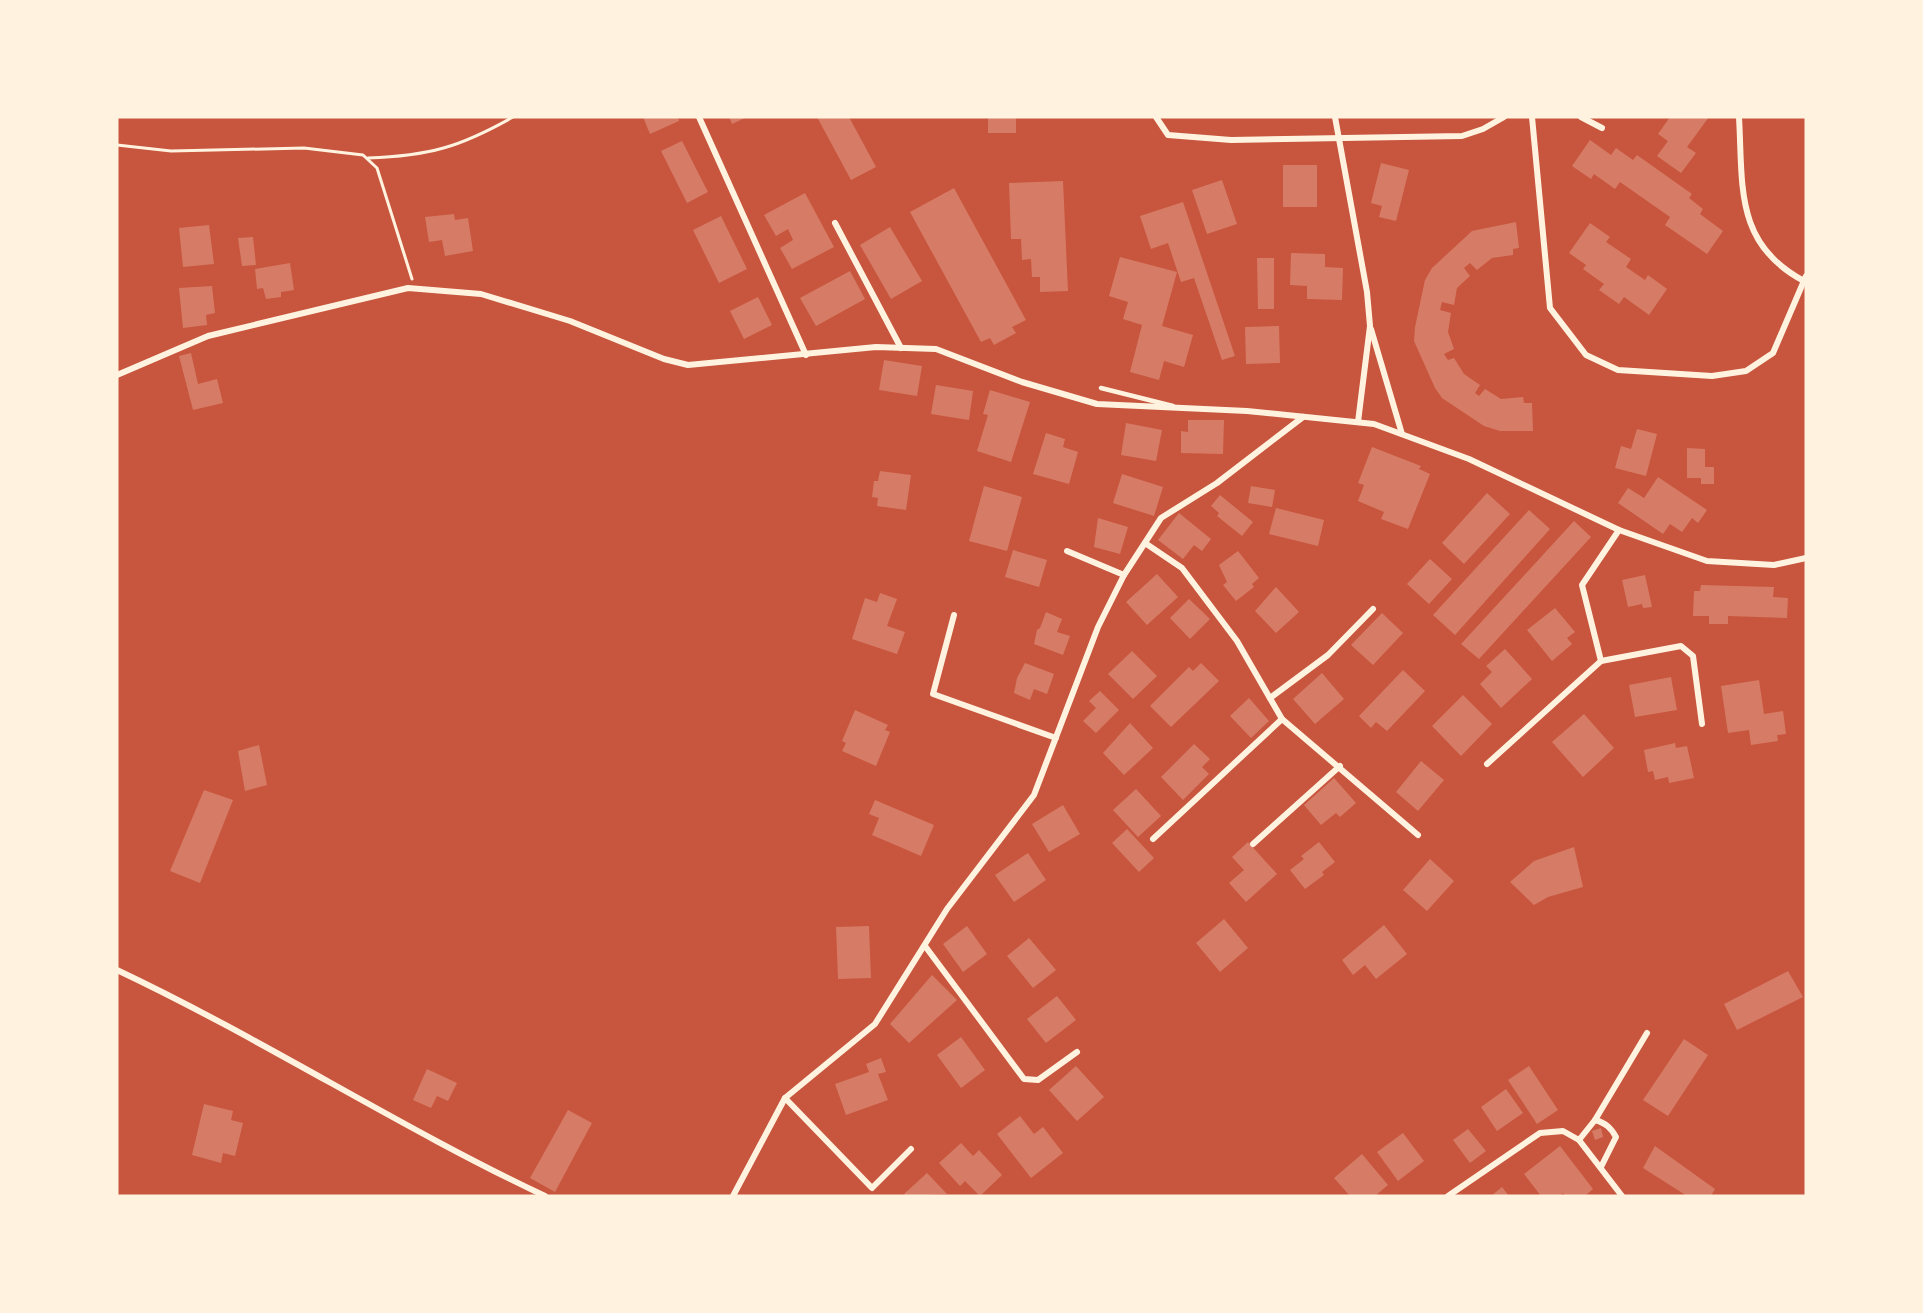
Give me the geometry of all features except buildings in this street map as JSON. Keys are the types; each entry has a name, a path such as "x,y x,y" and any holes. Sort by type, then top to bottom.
{"street":[{"path":"699,117 806,355"},
{"path":"1156,117 1168,135 1231,140 1339,140 1462,136 1483,129 1504,117"},
{"path":"1335,117 1367,292 1370,326 1402,434"},
{"path":"1483,129 1495,117"},
{"path":"1532,117 1550,308 1561,326 1586,355 1618,370 1712,376 1746,371 1773,353 1805,278 1773,260 1752,233 1745,208 1739,117"},
{"path":"1581,117 1602,128"},
{"path":"835,223 901,348"},
{"path":"117,375 208,336 310,314 392,292 415,289 481,294 570,321 664,359 688,365 876,347 936,349 1022,382 1097,404 1179,407 1374,424 1469,459 1619,530 1707,561 1774,565 1806,558"},
{"path":"1358,422 1370,326"},
{"path":"733,1196 785,1098 875,1024 947,909 1034,795 1098,627 1124,575 1161,518 1217,483 1304,417"},
{"path":"1601,661 1582,585 1619,530"},
{"path":"1145,543 1182,568 1237,641 1282,719 1340,766 1418,835"},
{"path":"1067,551 1124,575"},
{"path":"1270,698 1328,655 1373,609"},
{"path":"954,615 933,694 1056,738"},
{"path":"1487,764 1601,661 1681,646 1693,656 1702,724"},
{"path":"1153,839 1282,719"},
{"path":"1254,844 1340,766"},
{"path":"925,946 1024,1079 1038,1080 1077,1052"},
{"path":"117,970 198,1010 334,1086 545,1196"},
{"path":"1579,1140 1595,1120 1647,1033"},
{"path":"785,1098 873,1188 911,1149"},
{"path":"1595,1120 1604,1122 1616,1137 1601,1167"},
{"path":"1448,1196 1540,1133 1563,1131 1579,1140 1623,1196"}],"lane":[{"path":"1101,388 1179,407"}],"path":[{"path":"117,145 171,150 304,148 356,153 368,158 425,154 463,144 513,117"},
{"path":"368,158 376,168 390,206 415,289"}]}
